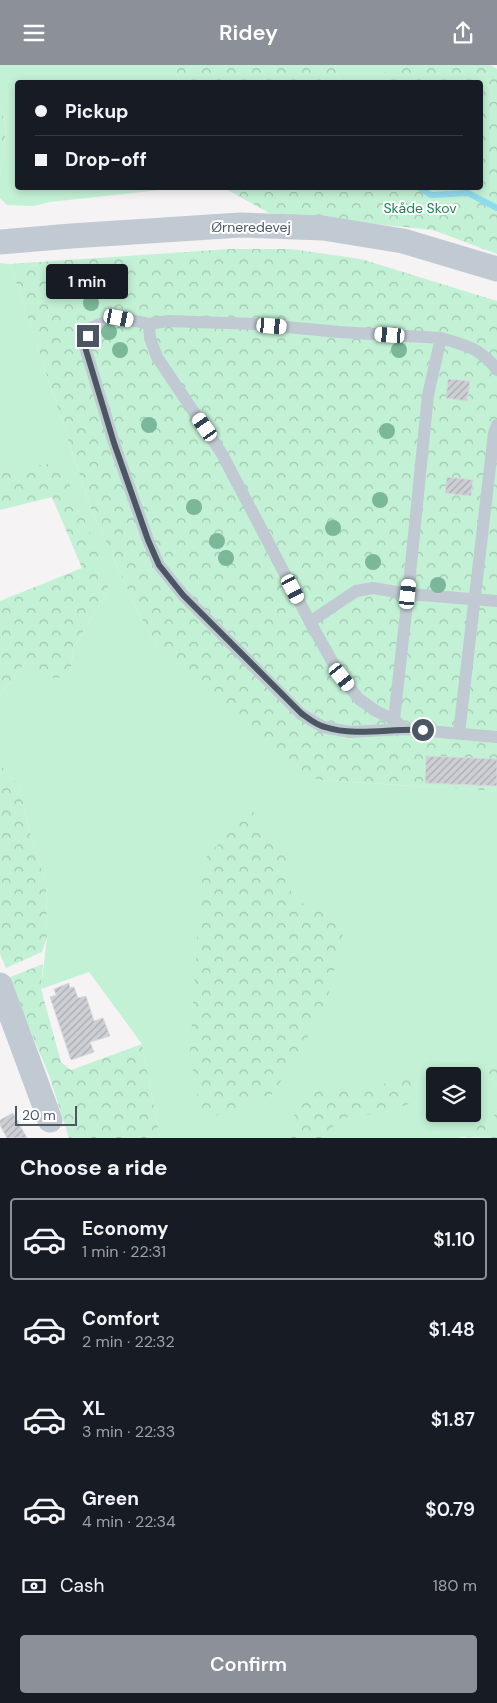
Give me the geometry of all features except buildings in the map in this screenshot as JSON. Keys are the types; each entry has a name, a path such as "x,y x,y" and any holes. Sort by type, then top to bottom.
{"street":[{"name":"Ørneredevej","path":"0,242 72,235 241,225 323,228 403,241 497,269"},
{"path":"0,985 50,1120"}],"lane":[{"path":"497,370 481,352 463,344 441,338 245,324 168,321 149,325 119,318 91,328 85,347 117,451 148,540 159,565 183,595 301,713 323,727 350,732 405,729 497,737"},
{"path":"149,325 150,338 157,357 222,454 310,622 342,677 359,699 376,711 394,720 405,729"},
{"path":"394,720 428,395 441,338"},
{"path":"459,733 494,433 497,425"},
{"path":"486,506 497,492"},
{"path":"310,622 356,591 373,588 408,594 497,601"}],"green space":[{"path":"0,65 177,65 176,75 180,80 15,80 15,190 160,190 50,202 33,206 7,205 0,198 0,174 6,129 0,105"},
{"path":"177,65 334,65 340,79 346,80 180,80 176,75"},
{"path":"334,65 390,65 382,80 340,79"},
{"name":"Skåde Skov","path":"390,65 490,65 497,69 497,254 433,230 269,213 228,190 483,190 483,80 379,80"},
{"path":"0,105 6,129 0,174"},
{"path":"229,249 291,249 361,259 497,301 497,791 319,780 299,771 193,683 159,650 139,614 91,509 10,264"},
{"path":"0,263 10,264 91,509 139,614 159,650 319,780 497,791 497,1059 493,1059 492,1083 497,1085 497,1111 491,1120 459,1137 461,1138 160,1138 142,1044 89,972 41,989 47,937 46,883 31,837 19,785 0,765 0,695 27,660 71,667 74,646 109,590 63,469 0,470"},
{"path":"56,463 63,469 96,547 109,590 74,646 71,667 66,676 59,678 48,677 39,672 27,660 0,695 0,601 82,568 52,497 0,510 0,470"},
{"path":"0,765 19,785 31,837 46,883 47,937 42,952 6,968 0,954"},
{"path":"251,809 287,855 292,901 338,912 343,934 325,1008 272,1094 202,1121 190,1054 202,862"},
{"path":"43,964 41,989 61,1062 71,1070 142,1044 160,1138 69,1138 49,1075 8,978"},
{"path":"493,1059 497,1059 497,1085 492,1083 486,1071"},
{"path":"402,1079 413,1082 415,1102 381,1113 341,1118 328,1132 327,1138 289,1138 291,1125 301,1097 328,1086 364,1089"},
{"path":"497,1111 497,1138 459,1137 465,1122 481,1122 481,1117 491,1120"}],"waterway":[{"path":"423,190 431,195 468,193 497,208"}],"route":[{"path":"88,336 85,347 114,443 148,540 159,565 183,595 301,713 323,727 350,732 423,730"}]}
